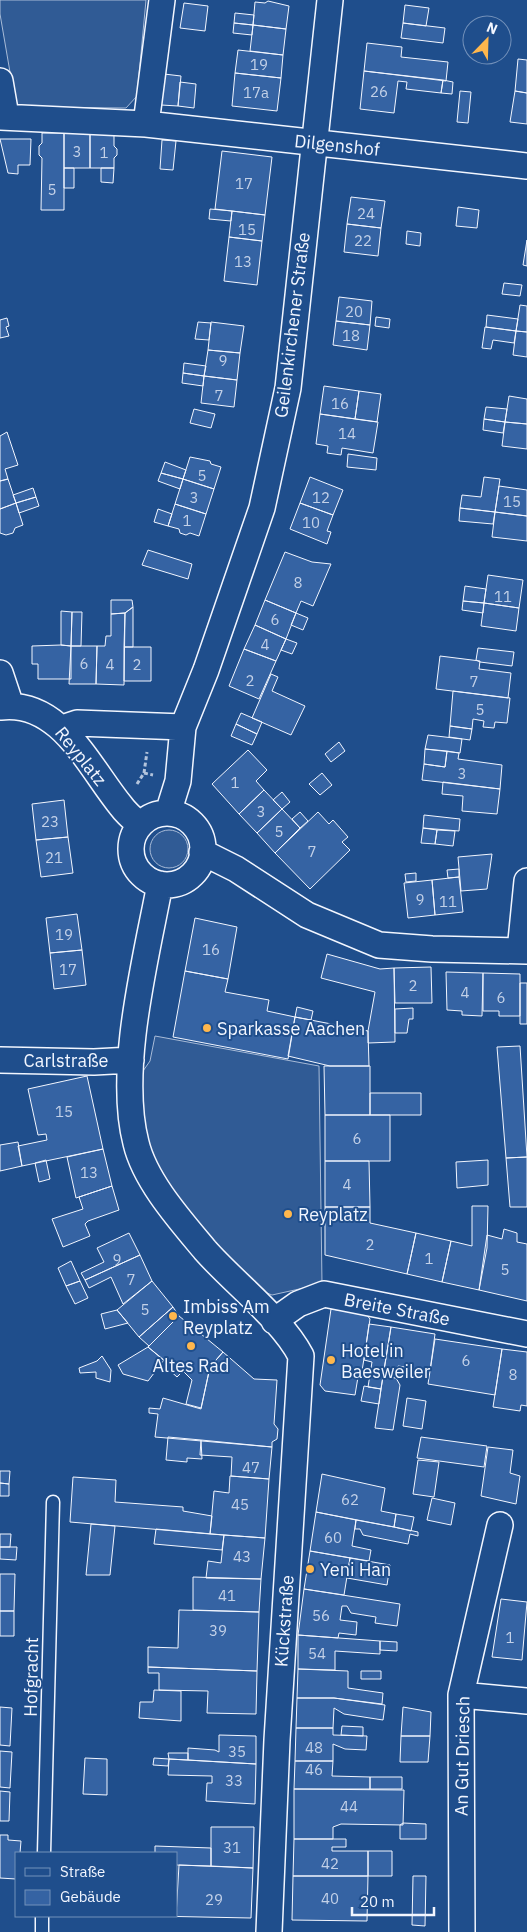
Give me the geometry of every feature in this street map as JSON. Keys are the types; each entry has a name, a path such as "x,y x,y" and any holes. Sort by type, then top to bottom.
{"street":[{"path":"146,124 162,0"},
{"name":"Geilenkirchener Straße","path":"168,813 178,781 183,726 206,670 262,508 288,388 313,142 330,0"},
{"name":"Dilgenshof","path":"0,81 3,116 146,124 527,166"},
{"path":"0,674 5,707"},
{"name":"Reyplatz","path":"5,707 36,711 62,728 122,808 140,825"},
{"path":"62,728 77,723 183,726"},
{"path":"168,813 186,819 193,825 202,842 202,852 195,871 185,880 173,884 160,884 146,878 135,867 131,853 132,838 140,825 152,816 168,813"},
{"path":"202,852 236,869 307,915 380,945 432,949 523,951 527,881"},
{"path":"160,884 139,995 131,1060 130,1092 136,1144 152,1181 168,1205 207,1252 274,1321"},
{"name":"Carlstraße","path":"0,1060 94,1062 131,1060"},
{"name":"Breite Straße","path":"274,1321 298,1304 324,1294 527,1334"},
{"name":"Kückstraße","path":"268,1932 277,1740 302,1356 292,1337 274,1321"},
{"name":"An Gut Driesch","path":"462,1932 461,1695 500,1525"},
{"path":"461,1695 527,1701"}],"lane":[{"name":"Hofgracht","path":"44,1852 53,1502"},
{"path":"42,1917 42,1932"}],"path":[{"path":"122,808 144,773 178,781"}],"shaded area":[{"path":"0,0 146,0 137,96 126,108 16,107 0,14"},
{"path":"169,830 183,835 188,849 183,863 169,868 155,863 150,849 155,835"},
{"name":"Reyplatz","path":"155,1036 319,1066 322,1284 272,1295 257,1289 174,1197 145,1142 140,1085 143,1071 150,1061"}],"building":[{"path":"268,1 289,6 286,29 253,25 255,2 265,3"},
{"path":"184,3 208,6 205,31 180,28"},
{"path":"405,5 429,8 426,26 403,23"},
{"path":"235,13 254,15 253,25 234,23"},
{"path":"234,23 253,25 252,35 233,33"},
{"path":"403,23 445,28 443,43 401,38"},
{"path":"253,25 286,29 283,55 250,51"},
{"path":"367,43 402,47 401,57 448,62 446,81 364,71"},
{"path":"238,50 283,55 281,78 235,73"},
{"path":"518,59 527,60 527,93 515,91"},
{"path":"364,71 443,80 441,93 406,89 407,82 398,81 394,113 360,109"},
{"path":"235,73 281,78 277,111 232,106"},
{"path":"164,74 181,76 178,106 161,105"},
{"path":"443,80 453,82 452,94 441,93"},
{"path":"180,82 196,84 194,108 178,106"},
{"path":"460,91 471,92 468,123 457,122"},
{"path":"515,91 527,93 527,124 510,122"},
{"path":"42,133 64,133 64,210 41,210 42,158 39,155 39,146 42,143"},
{"path":"64,133 90,134 90,168 64,168"},
{"path":"90,134 114,134 114,146 117,149 117,155 114,158 114,168 90,168"},
{"path":"0,139 31,139 30,165 18,165 18,174 8,173"},
{"path":"162,140 176,141 173,170 160,169"},
{"path":"222,151 272,157 265,215 215,209"},
{"path":"64,168 74,168 74,188 64,188"},
{"path":"101,168 114,168 113,183 101,182"},
{"path":"351,197 385,201 381,228 347,224"},
{"path":"458,207 479,210 477,228 456,226"},
{"path":"210,209 232,211 231,221 209,219"},
{"path":"232,211 265,215 262,241 229,237"},
{"path":"347,224 381,228 378,256 344,252"},
{"path":"407,231 421,233 420,246 406,244"},
{"path":"229,237 262,241 257,285 224,281"},
{"path":"527,240 527,266 523,265"},
{"path":"504,283 522,285 520,296 502,294"},
{"path":"339,297 372,301 370,325 336,321"},
{"path":"520,305 527,306 527,332 516,331"},
{"path":"487,315 518,319 516,331 486,327"},
{"path":"376,317 390,319 389,328 375,326"},
{"path":"7,318 9,326 6,327 9,336 0,338 0,320"},
{"path":"336,321 370,325 367,350 333,345"},
{"path":"198,322 211,323 209,340 195,339"},
{"path":"211,322 244,326 240,353 208,350"},
{"path":"485,327 516,331 514,343 493,340 491,349 482,348"},
{"path":"516,331 527,332 527,357 513,355"},
{"path":"208,350 240,353 237,380 204,376"},
{"path":"184,363 206,366 204,376 183,373"},
{"path":"183,373 204,376 203,386 182,383"},
{"path":"204,376 237,380 234,407 201,403"},
{"path":"324,386 359,391 355,419 320,414"},
{"path":"359,391 381,394 377,422 355,419"},
{"path":"509,396 527,399 527,424 505,422"},
{"path":"486,407 507,409 505,422 484,419"},
{"path":"194,409 215,414 211,428 190,423"},
{"path":"320,414 378,422 373,453 342,448 341,455 327,453 328,446 316,444"},
{"path":"484,419 505,422 503,433 483,430"},
{"path":"505,422 527,424 527,449 502,446"},
{"path":"7,432 18,465 5,469 8,479 0,481 0,436"},
{"path":"348,454 377,458 376,470 347,467"},
{"path":"190,457 210,461 211,464 221,467 214,489 183,479"},
{"path":"165,462 186,470 183,479 161,473"},
{"path":"161,473 183,479 180,489 158,481"},
{"path":"310,477 343,490 333,515 300,503"},
{"path":"484,477 500,479 495,512 460,508 462,495 481,497"},
{"path":"8,479 16,503 0,509 0,481"},
{"path":"183,479 214,489 206,514 175,504"},
{"path":"499,486 527,490 527,516 495,512"},
{"path":"33,488 36,497 16,503 13,495"},
{"path":"36,497 39,506 19,513 16,503"},
{"path":"16,503 23,525 15,528 13,533 6,535 0,533 0,509"},
{"path":"300,503 333,515 327,531 331,532 327,544 290,529"},
{"path":"175,504 206,514 199,536 190,533 186,535 180,533 179,529 168,526"},
{"path":"460,508 495,512 493,524 459,521"},
{"path":"158,509 172,514 168,526 154,522"},
{"path":"495,512 527,516 527,541 492,537"},
{"path":"148,550 192,564 188,579 142,565"},
{"path":"285,552 312,562 331,564 313,606 301,601 296,613 265,600"},
{"path":"488,575 523,580 519,608 484,603"},
{"path":"465,586 486,589 484,603 463,601"},
{"path":"111,600 132,600 133,607 125,613 111,614"},
{"path":"265,600 296,613 286,639 255,625"},
{"path":"463,601 484,603 483,613 462,610"},
{"path":"484,603 519,608 516,631 481,626"},
{"path":"133,607 133,647 124,647 125,613"},
{"path":"61,611 72,612 71,646 61,645"},
{"path":"72,612 82,612 81,646 71,646"},
{"path":"125,613 124,685 96,684 97,646 105,646 106,636 111,636 111,614"},
{"path":"296,613 308,618 303,630 291,625"},
{"path":"255,625 286,639 276,661 244,649"},
{"path":"286,639 297,643 292,654 281,650"},
{"path":"32,646 71,646 71,679 38,679 38,664 32,664"},
{"path":"71,646 97,646 96,684 69,684"},
{"path":"124,647 151,647 151,681 124,681"},
{"path":"478,648 514,652 512,666 476,660"},
{"path":"244,649 276,661 259,699 229,686"},
{"path":"440,656 480,661 479,669 511,673 508,698 436,689"},
{"path":"271,674 278,677 272,691 305,706 291,735 252,718"},
{"path":"453,691 510,698 507,723 495,722 494,728 483,727 484,721 473,719 472,729 450,726"},
{"path":"241,713 262,722 257,734 236,724"},
{"path":"236,724 257,734 252,745 231,736"},
{"path":"450,726 472,729 470,740 449,737"},
{"path":"428,735 462,739 460,753 425,749"},
{"path":"339,742 345,751 331,762 325,754"},
{"path":"425,749 447,751 445,767 424,764"},
{"path":"248,750 267,770 256,781 264,790 239,814 212,784"},
{"path":"447,751 459,753 458,759 502,765 500,789 422,780 424,764 445,767"},
{"path":"322,773 332,785 320,795 309,784"},
{"path":"443,782 500,789 497,814 462,811 463,796 442,794"},
{"path":"264,790 282,809 257,833 239,814"},
{"path":"282,792 290,802 282,809 273,800"},
{"path":"64,800 68,837 36,840 32,804"},
{"path":"282,809 300,828 275,853 257,833"},
{"path":"300,812 308,821 300,828 292,819"},
{"path":"318,812 329,824 333,820 348,837 342,842 350,850 310,889 275,853"},
{"path":"424,815 460,819 459,831 423,828"},
{"path":"423,828 437,830 435,844 421,843"},
{"path":"437,830 455,831 453,846 435,844"},
{"path":"68,837 73,873 41,877 36,840"},
{"path":"492,854 487,889 461,891 458,857"},
{"path":"459,869 459,877 448,878 447,870"},
{"path":"416,873 416,881 406,882 405,874"},
{"path":"459,877 463,912 435,915 432,880"},
{"path":"432,880 435,915 408,918 404,883"},
{"path":"77,914 82,950 50,953 46,918"},
{"path":"195,918 237,927 228,979 185,971"},
{"path":"82,950 86,985 54,989 50,953"},
{"path":"327,954 380,969 394,968 395,1042 368,1043 368,1031 375,992 321,978"},
{"path":"431,967 432,1003 395,1003 394,968"},
{"path":"185,971 228,979 225,992 269,1000 267,1011 295,1017 288,1059 173,1037"},
{"path":"446,972 483,973 482,1016 462,1015 462,1011 447,1010"},
{"path":"483,973 520,974 520,1016 499,1016 499,1011 483,1011"},
{"path":"520,983 527,983 527,1024 520,1024"},
{"path":"297,1007 313,1011 311,1020 295,1017"},
{"path":"413,1008 413,1019 409,1019 407,1033 395,1033 395,1009"},
{"path":"295,1017 368,1031 369,1066 330,1066 288,1056"},
{"path":"520,1046 527,1157 506,1158 497,1047"},
{"path":"324,1066 370,1066 370,1115 325,1115"},
{"path":"87,1076 103,1149 22,1166 18,1146 47,1140 46,1134 38,1135 28,1089"},
{"path":"370,1093 421,1093 421,1115 370,1115"},
{"path":"325,1115 390,1115 390,1161 325,1161"},
{"path":"18,1142 22,1166 0,1171 0,1145"},
{"path":"103,1149 112,1186 76,1198 67,1157"},
{"path":"527,1157 527,1207 510,1207 506,1158"},
{"path":"46,1160 50,1179 39,1182 35,1163"},
{"path":"488,1160 488,1185 457,1188 456,1162"},
{"path":"325,1161 369,1161 370,1207 325,1207"},
{"path":"112,1186 119,1210 88,1221 85,1224 90,1236 63,1247 52,1219 83,1209 79,1197"},
{"path":"472,1206 488,1206 487,1248 479,1290 442,1282 451,1241 472,1246"},
{"path":"325,1207 370,1207 370,1223 416,1233 407,1274 325,1255"},
{"path":"504,1229 517,1233 517,1242 527,1244 527,1301 479,1290 487,1235 502,1239"},
{"path":"129,1233 140,1255 85,1280 81,1273 104,1262 97,1248"},
{"path":"416,1233 451,1241 442,1282 407,1274"},
{"path":"140,1255 152,1281 123,1304 111,1277 89,1288 85,1280"},
{"path":"71,1261 80,1281 66,1286 58,1268"},
{"path":"80,1281 88,1298 75,1304 66,1286"},
{"path":"152,1281 173,1307 139,1337 117,1310"},
{"path":"173,1307 179,1316 149,1346 139,1337"},
{"path":"331,1309 366,1314 370,1319 362,1371 359,1371 355,1395 325,1391 320,1385"},
{"path":"117,1310 128,1323 105,1329 101,1314"},
{"path":"179,1316 223,1352 210,1367 201,1408 186,1404 192,1380 183,1371 177,1377 166,1367 168,1364 148,1347"},
{"path":"369,1324 391,1327 381,1389 368,1387 372,1362 364,1360"},
{"path":"391,1327 435,1334 430,1371 398,1366 396,1378 383,1376"},
{"path":"435,1339 502,1349 495,1395 428,1384"},
{"path":"148,1347 164,1360 148,1381 123,1374 118,1365"},
{"path":"502,1349 527,1352 527,1406 521,1405 520,1411 493,1407"},
{"path":"223,1352 254,1379 277,1380 274,1424 278,1429 277,1439 272,1442 272,1447 155,1437 158,1414 149,1413 149,1408 160,1409 163,1398 201,1409 210,1367"},
{"path":"102,1356 111,1370 110,1382 96,1378 96,1372 80,1373 79,1368 97,1361"},
{"path":"383,1376 396,1378 400,1385 393,1430 375,1428"},
{"path":"364,1386 381,1389 379,1404 361,1401"},
{"path":"407,1398 426,1401 422,1429 403,1426"},
{"path":"168,1437 201,1440 202,1459 187,1458 187,1462 166,1460"},
{"path":"421,1437 487,1446 484,1467 417,1458"},
{"path":"201,1440 272,1447 269,1479 231,1476 232,1457 200,1455"},
{"path":"488,1447 513,1450 510,1473 520,1476 516,1504 481,1496"},
{"path":"418,1460 439,1462 434,1497 413,1494"},
{"path":"0,1471 10,1471 9,1484 0,1483"},
{"path":"322,1474 385,1488 381,1511 396,1514 394,1527 316,1512"},
{"path":"230,1476 269,1479 265,1538 210,1534 214,1491 229,1493"},
{"path":"73,1477 116,1480 115,1502 183,1507 183,1511 212,1516 210,1534 70,1522"},
{"path":"0,1483 9,1484 9,1496 0,1496"},
{"path":"432,1498 455,1503 451,1525 427,1520"},
{"path":"316,1512 356,1520 352,1546 371,1550 369,1561 310,1551"},
{"path":"396,1514 414,1517 411,1531 394,1527"},
{"path":"356,1520 418,1532 418,1536 410,1534 408,1544 363,1535 360,1529 355,1529"},
{"path":"91,1524 115,1526 110,1575 86,1575"},
{"path":"156,1529 224,1535 222,1550 154,1544"},
{"path":"0,1534 11,1534 10,1547 0,1547"},
{"path":"224,1535 265,1538 261,1579 206,1578 208,1561 221,1563"},
{"path":"0,1547 17,1547 16,1560 0,1559"},
{"path":"310,1551 350,1558 344,1595 304,1589"},
{"path":"350,1558 390,1565 387,1585 347,1578"},
{"path":"0,1574 15,1574 14,1611 0,1611"},
{"path":"193,1577 261,1579 259,1612 193,1610"},
{"path":"304,1589 400,1604 397,1626 375,1623 376,1617 351,1613 347,1606 342,1606 340,1620 357,1622 356,1635 339,1633 338,1638 298,1635"},
{"path":"501,1599 527,1602 522,1660 492,1657"},
{"path":"179,1610 259,1612 257,1671 148,1667 148,1647 178,1648"},
{"path":"0,1611 14,1611 14,1636 0,1636"},
{"path":"298,1635 380,1641 380,1654 335,1651 335,1670 298,1669"},
{"path":"380,1641 397,1642 397,1651 380,1650"},
{"path":"148,1667 257,1671 256,1714 207,1713 208,1691 159,1690 159,1673 148,1673"},
{"path":"298,1669 348,1671 348,1688 383,1693 382,1704 334,1698 297,1698"},
{"path":"361,1671 381,1671 381,1679 361,1679"},
{"path":"154,1690 181,1691 181,1721 139,1718 140,1702 153,1702"},
{"path":"297,1698 334,1698 385,1705 383,1720 344,1714 334,1708 333,1728 296,1728"},
{"path":"0,1707 12,1708 10,1746 0,1745"},
{"path":"403,1707 431,1712 430,1736 401,1736"},
{"path":"342,1726 363,1727 363,1736 341,1735"},
{"path":"296,1728 333,1728 333,1735 367,1736 366,1750 345,1749 333,1744 333,1761 295,1761"},
{"path":"219,1735 256,1736 256,1764 188,1760 188,1748 219,1752"},
{"path":"401,1736 430,1736 428,1762 400,1762"},
{"path":"0,1751 12,1752 10,1788 0,1787"},
{"path":"168,1753 188,1753 188,1760 169,1759"},
{"path":"85,1758 107,1759 107,1795 83,1794"},
{"path":"154,1758 169,1759 168,1766 153,1765"},
{"path":"169,1759 256,1764 255,1804 206,1801 207,1783 212,1783 212,1776 168,1775"},
{"path":"295,1761 333,1761 332,1776 370,1777 370,1789 294,1789"},
{"path":"370,1777 402,1777 402,1789 370,1789"},
{"path":"294,1789 404,1790 403,1825 341,1824 333,1827 333,1839 294,1839"},
{"path":"0,1791 10,1792 9,1821 0,1821"},
{"path":"403,1823 426,1824 426,1839 400,1839 400,1825"},
{"path":"211,1827 254,1827 253,1868 211,1866"},
{"path":"0,1835 8,1835 8,1840 21,1841 20,1852 15,1852 15,1879 0,1878"},
{"path":"294,1839 346,1839 346,1847 332,1847 332,1851 368,1851 368,1876 293,1876"},
{"path":"155,1846 211,1848 211,1866 178,1865 178,1852 155,1852"},
{"path":"368,1851 392,1851 392,1876 368,1876"},
{"path":"179,1865 253,1868 251,1918 178,1917"},
{"path":"293,1876 368,1876 367,1921 292,1920"},
{"path":"413,1876 426,1876 425,1926 412,1925"}],"place":[{"name":"Sparkasse Aachen","path":"207,1028"},
{"name":"Reyplatz","path":"288,1214"},
{"name":"Imbiss Am Reyplatz","path":"173,1316"},
{"name":"Altes Rad","path":"191,1346"},
{"name":"Hotel in Baesweiler","path":"331,1360"},
{"name":"Yeni Han","path":"310,1569"}]}
